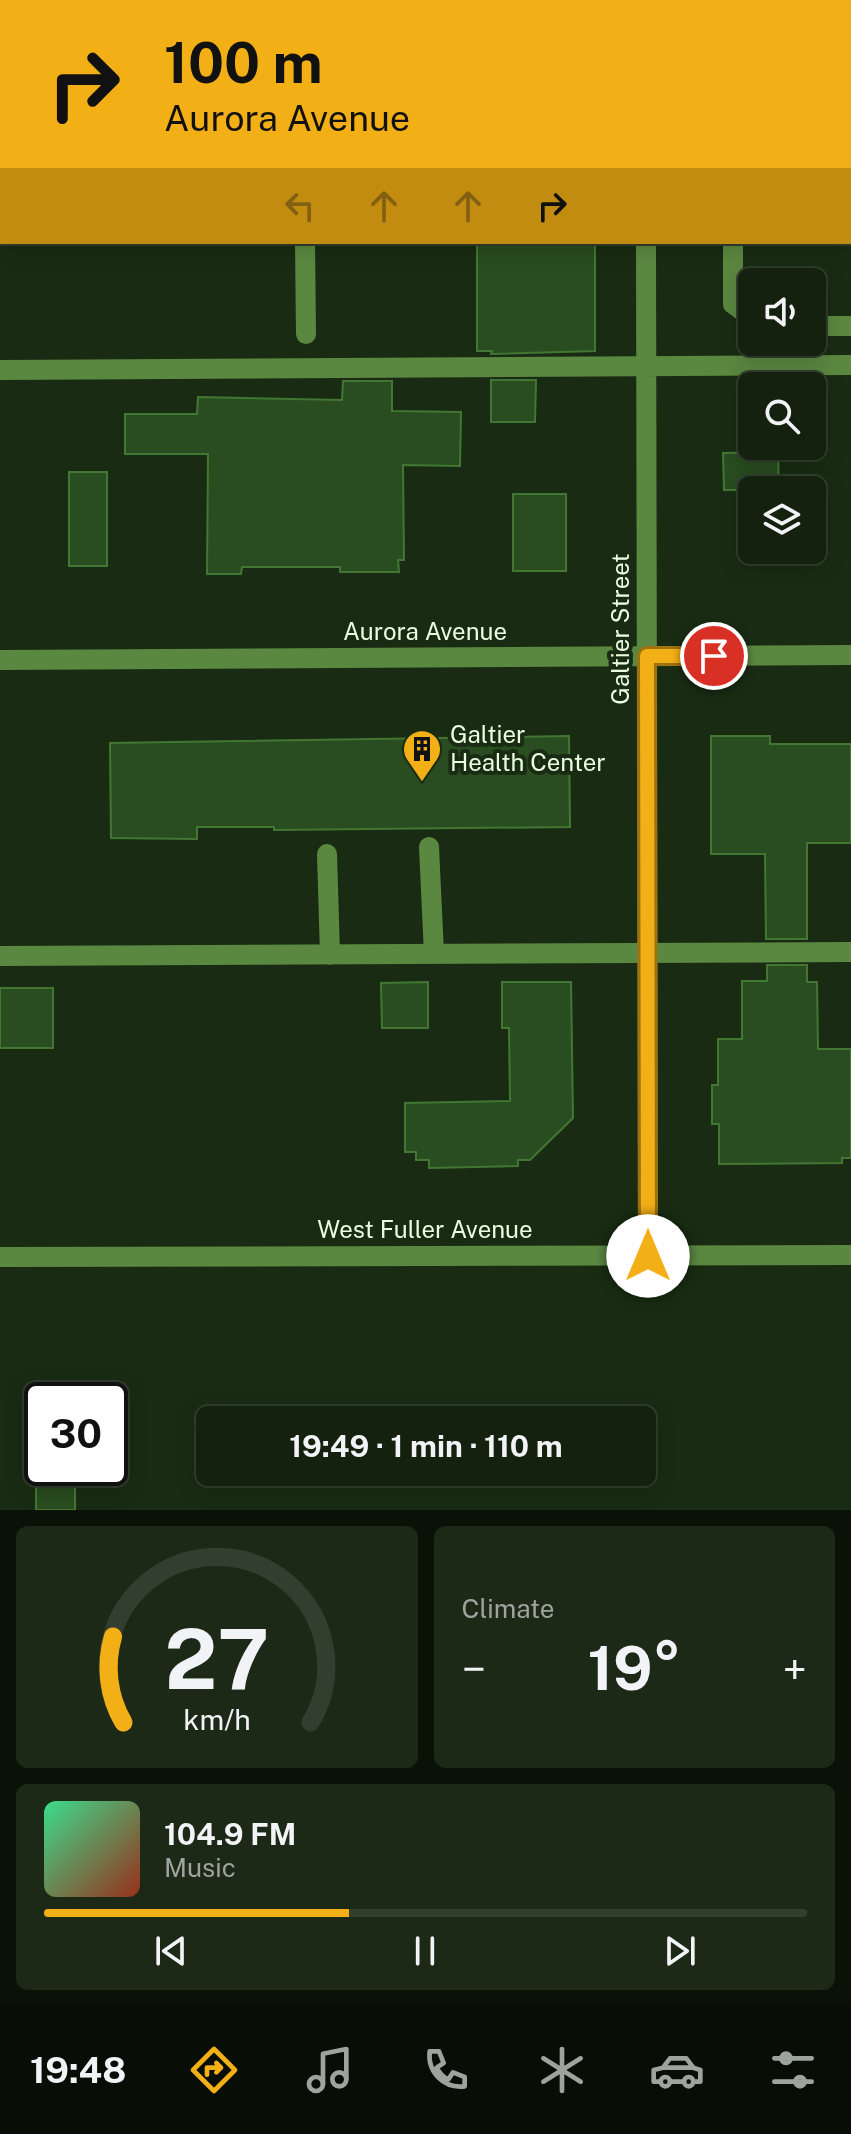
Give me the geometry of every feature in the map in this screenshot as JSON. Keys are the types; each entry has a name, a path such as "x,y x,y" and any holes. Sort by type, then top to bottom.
{"street":[{"path":"305,244 306,334"},
{"name":"Galtier Street","path":"646,244 648,1256"},
{"path":"733,244 733,304 738,308"},
{"path":"826,325 847,323"},
{"path":"0,370 851,365"},
{"name":"Aurora Avenue","path":"0,660 851,655"},
{"path":"429,847 434,954"},
{"path":"327,854 330,955"},
{"path":"0,956 851,952"},
{"name":"West Fuller Avenue","path":"0,1257 851,1255"}],"building":[{"path":"477,244 595,244 595,351 491,354 492,351 477,351"},
{"path":"491,380 536,380 535,422 491,422"},
{"path":"343,381 392,381 392,411 461,412 460,466 403,465 404,560 398,560 399,572 340,572 340,567 242,567 241,574 207,574 208,454 125,454 125,414 197,414 198,397 342,400"},
{"path":"723,453 738,453 738,460 778,460 779,476 738,476 738,490 724,490"},
{"path":"69,472 107,472 107,566 69,566"},
{"path":"513,494 566,494 566,571 513,571"},
{"name":"Galtier Health Center","path":"569,736 570,827 274,830 274,827 197,827 197,839 111,838 110,743"},
{"path":"711,736 770,736 770,744 851,744 851,843 807,843 807,939 766,939 765,854 711,854"},
{"path":"767,965 807,965 807,982 817,982 818,1049 851,1049 851,1158 842,1158 842,1163 719,1164 719,1124 712,1124 712,1085 718,1085 718,1039 742,1039 742,981 767,981"},
{"path":"428,982 428,1028 382,1028 381,983"},
{"path":"502,982 571,982 573,1118 530,1160 518,1160 518,1166 429,1168 429,1160 416,1160 416,1152 405,1152 405,1103 510,1101 509,1028 502,1028"},
{"path":"0,988 53,988 53,1048 0,1048"},
{"path":"36,1486 75,1486 75,1510 36,1510"}],"place":[{"name":"Galtier Health Center","path":"422,783"}],"route":[{"path":"648,1256 647,656 714,656"}]}
